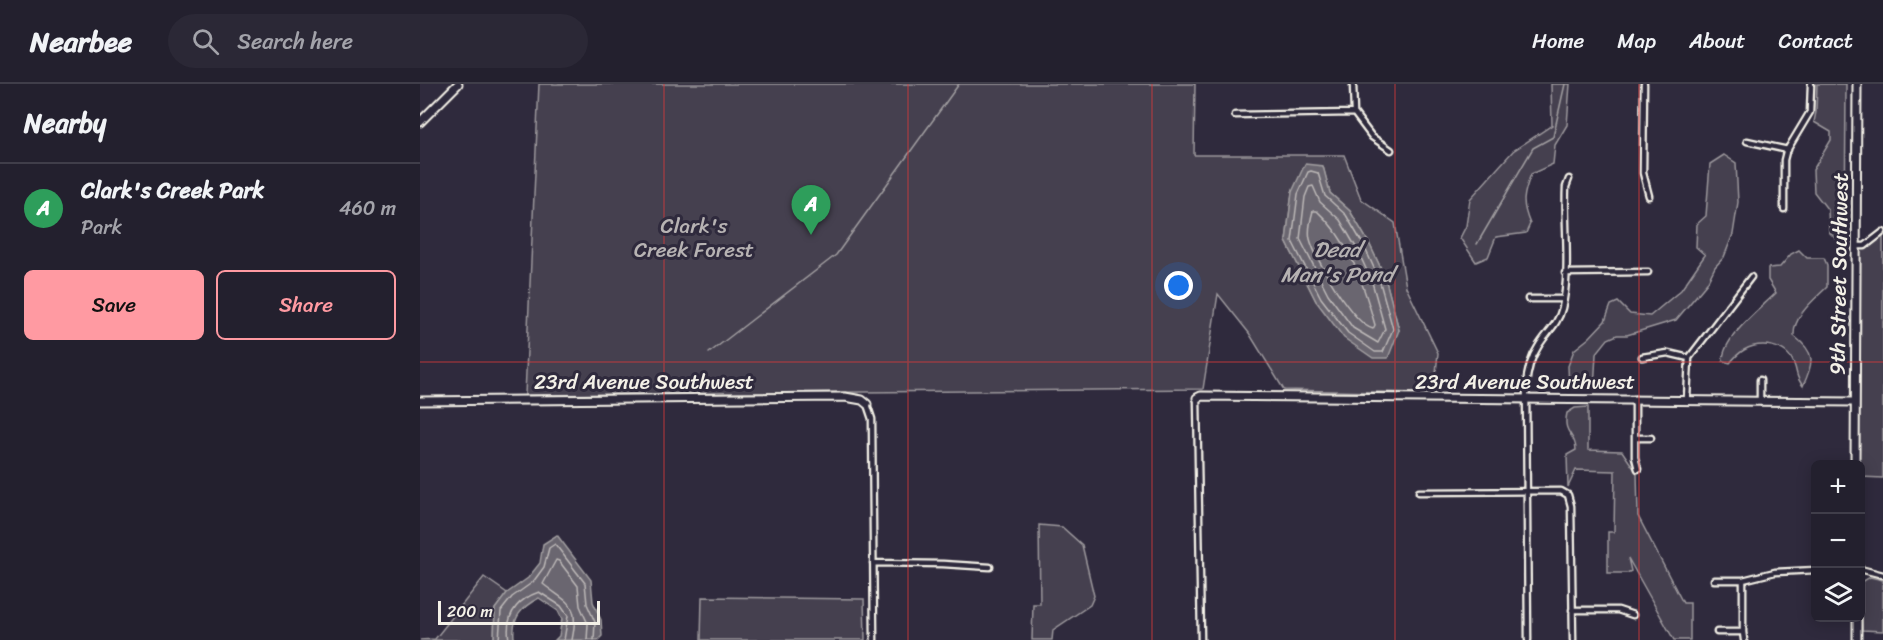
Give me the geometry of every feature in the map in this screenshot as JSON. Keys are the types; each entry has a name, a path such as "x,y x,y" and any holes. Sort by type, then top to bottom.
{"street":[{"path":"420,122 458,84"},
{"path":"1353,84 1354,114 1372,137 1390,150"},
{"path":"1644,84 1644,173 1649,196"},
{"path":"1784,209 1783,168 1788,150 1809,115 1811,84"},
{"name":"9th Street Southwest","path":"1855,460 1857,84"},
{"path":"1235,115 1354,114"},
{"path":"1747,141 1788,150"},
{"path":"1528,640 1525,400 1529,364 1539,345 1557,323 1563,299 1565,196 1569,179"},
{"path":"1856,246 1868,244 1875,236 1883,232"},
{"path":"1565,273 1648,272"},
{"path":"1687,399 1689,358 1750,277"},
{"path":"1528,299 1563,299"},
{"path":"1642,357 1668,354 1689,358"},
{"path":"1760,380 1760,400"},
{"name":"23rd Avenue Southwest","path":"1197,398 1201,396 1854,402"},
{"name":"23rd Avenue Southwest","path":"420,401 845,397 861,400 867,404"},
{"path":"1197,398 1201,640"},
{"path":"1635,399 1635,462 1638,469"},
{"path":"867,404 872,419 874,640"},
{"path":"1635,438 1652,438"},
{"path":"1419,492 1561,491 1570,498 1573,640"},
{"path":"873,563 932,563 990,567"},
{"path":"1714,580 1743,580 1775,572 1811,570"},
{"path":"1865,570 1883,575"},
{"path":"1743,580 1744,640"},
{"path":"1572,610 1618,610 1633,615"},
{"path":"1857,622 1857,640"},
{"path":"1717,632 1743,632"}],"green space":[{"name":"Clark's Creek Forest","path":"539,84 1195,84 1194,155 1344,155 1361,199 1395,223 1406,287 1438,353 1436,373 1424,393 1284,390 1249,333 1218,294 1203,389 525,395","holes":["1323,167 1330,193 1350,211 1369,243 1385,277 1399,330 1316,301 1286,241 1292,192"]},
{"path":"1551,84 1570,84 1567,125 1555,145 1553,164 1531,174 1524,199 1530,224 1526,233 1496,237 1488,257 1476,262 1460,238 1466,226 1470,199 1513,151 1552,125"},
{"path":"1817,84 1846,84 1845,235 1837,240 1829,232 1828,210 1814,192 1813,170 1831,140 1831,132 1814,122"},
{"path":"1724,155 1736,163 1738,202 1733,234 1724,257 1715,267 1707,283 1676,320 1608,339 1596,354 1594,389 1569,388 1568,366 1574,350 1605,321 1611,305 1618,302 1630,314 1650,316 1681,290 1705,255 1696,247 1697,224 1706,216 1710,164"},
{"path":"1883,232 1883,478 1865,477 1865,460 1855,460 1856,246 1862,246"},
{"path":"1799,250 1807,258 1824,258 1827,265 1827,287 1805,309 1795,329 1794,336 1806,348 1811,358 1803,386 1790,357 1779,348 1765,345 1750,347 1730,363 1723,361 1724,352 1735,334 1776,293 1768,280 1768,268 1780,267 1791,254"},
{"path":"1588,407 1588,450 1622,451 1637,473 1638,516 1683,603 1690,603 1690,640 1674,640 1628,558 1631,571 1608,573 1608,532 1614,532 1615,471 1576,470 1568,487 1567,455 1576,450 1574,440 1566,426 1567,413 1575,408"},
{"path":"1039,525 1062,527 1082,545 1094,596 1090,605 1053,630 1052,640 1032,640 1033,604 1040,604"},
{"path":"484,577 507,593 495,609 494,640 420,640 435,639"},
{"path":"1870,577 1883,580 1883,631 1862,630 1862,622 1865,622 1865,580"},
{"path":"702,597 864,599 865,640 701,640"}],"water":[{"name":"Dead Man's Pond","path":"1305,164 1323,166 1330,193 1350,211 1385,277 1399,330 1388,358 1373,358 1344,338 1316,301 1286,241 1292,192"},
{"path":"557,535 591,580 593,602 601,620 602,636 598,640 555,640 559,636 562,619 558,611 539,598 527,605 516,619 514,638 518,640 494,640 495,609 507,593 528,578 540,563 543,544"}],"waterway":[{"path":"709,353 836,255 959,84"},
{"path":"1477,244 1533,148 1553,137 1565,84"}],"place":[{"name":"Clark's Creek Park","path":"811,235"}]}
